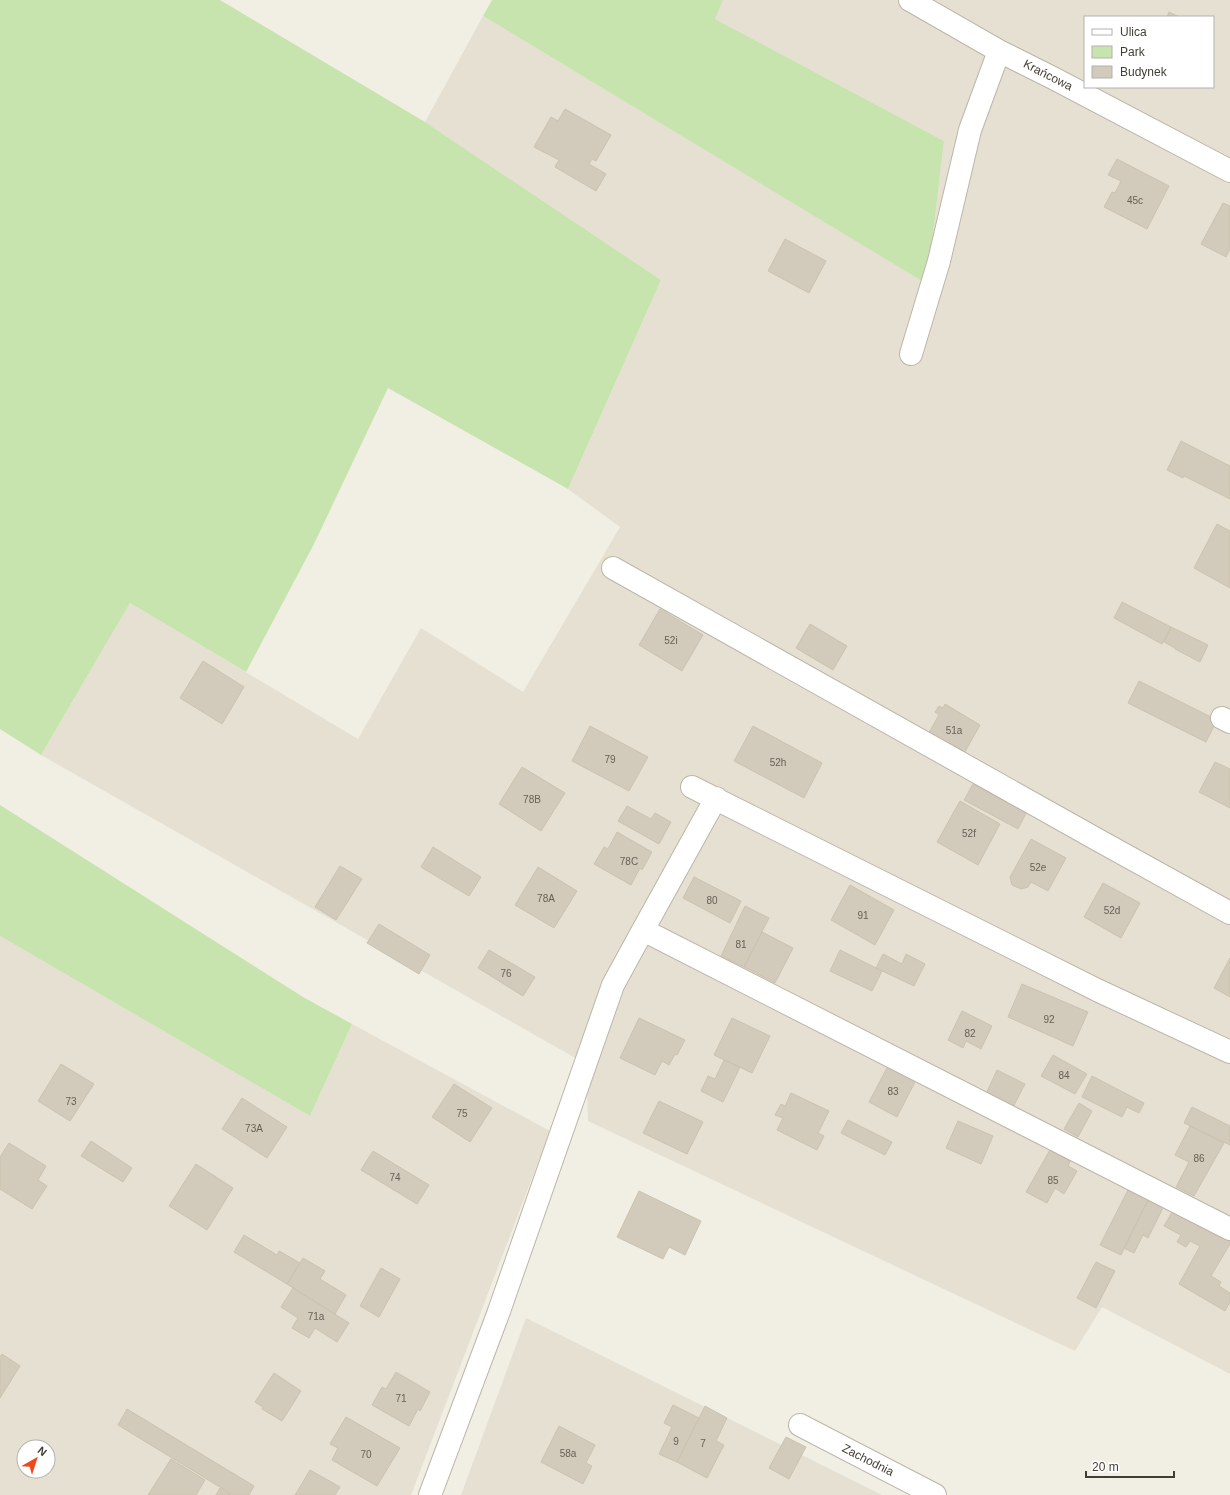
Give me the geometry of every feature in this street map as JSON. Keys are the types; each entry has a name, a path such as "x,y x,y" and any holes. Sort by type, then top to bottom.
{"street":[{"name":"Krańcowa","path":"910,0 999,51 1230,171"},
{"path":"911,354 939,261 970,130 999,51"},
{"path":"613,568 1230,913"},
{"path":"692,787 1097,990 1230,1052"},
{"path":"430,1495 498,1314 613,985 716,798"},
{"path":"643,930 1230,1229"},
{"name":"Zachodnia","path":"800,1425 935,1495"}],"shaded area":[{"path":"723,0 1230,0 1230,1374 1102,1307 1075,1351 588,1121 586,1064 41,755 130,603 358,739 421,628 523,692 620,527 568,489 661,280 425,122 483,16 927,283 944,141 715,19"},
{"path":"0,936 310,1116 352,1024 550,1131 411,1495 0,1495"},
{"path":"526,1318 882,1495 461,1495"}],"green space":[{"path":"0,0 220,0 425,122 661,280 568,489 388,388 314,544 246,672 130,603 41,755 0,729"},
{"path":"492,0 723,0 715,19 944,141 927,284 483,16"},
{"path":"0,805 303,997 352,1024 310,1116 0,936"}],"building":[{"path":"1169,12 1177,16 1167,16"},
{"path":"565,109 611,135 596,161 592,159 589,164 606,174 596,191 555,167 559,160 534,147 551,117 558,121"},
{"path":"1117,159 1169,186 1147,229 1104,207 1112,192 1115,193 1121,181 1108,175"},
{"path":"1223,203 1230,206 1230,249 1226,257 1201,244"},
{"path":"785,239 826,261 809,293 768,271"},
{"path":"1181,441 1230,466 1230,499 1184,476 1183,478 1167,470"},
{"path":"1217,524 1230,531 1230,588 1194,568"},
{"path":"1122,602 1171,627 1162,644 1114,618"},
{"path":"660,609 703,635 682,671 639,645"},
{"path":"810,624 847,646 833,670 796,648"},
{"path":"1171,627 1208,645 1200,662 1164,642"},
{"path":"203,661 244,687 222,724 180,698"},
{"path":"1139,681 1217,720 1206,742 1128,703"},
{"path":"945,704 980,725 962,757 960,756 963,751 950,743 947,748 927,736 939,715 935,712 939,706 943,708"},
{"path":"590,726 648,757 629,791 572,761"},
{"path":"753,726 822,763 804,798 734,761"},
{"path":"1215,762 1230,769 1230,808 1199,792"},
{"path":"522,767 565,793 541,831 499,804"},
{"path":"973,784 1026,813 1018,829 964,800"},
{"path":"960,801 1000,824 978,865 937,842"},
{"path":"627,806 651,819 655,813 671,822 659,844 618,821"},
{"path":"617,832 652,852 642,870 640,868 631,885 594,864 604,847 608,849"},
{"path":"1031,839 1066,858 1048,891 1031,882 1028,887 1021,889 1012,885 1010,877"},
{"path":"433,847 481,877 469,896 421,867"},
{"path":"340,866 362,879 336,920 315,907"},
{"path":"538,867 577,891 554,928 515,905"},
{"path":"694,877 741,901 730,923 683,898"},
{"path":"1103,883 1140,903 1121,938 1084,917"},
{"path":"850,885 894,910 875,945 831,920"},
{"path":"745,906 769,918 744,967 721,956"},
{"path":"379,924 430,955 419,974 367,943"},
{"path":"762,932 793,948 775,983 744,967"},
{"path":"489,950 535,977 523,996 478,968"},
{"path":"840,950 882,971 872,991 830,971"},
{"path":"883,954 902,964 906,954 925,964 914,986 876,968"},
{"path":"1230,958 1230,997 1214,988"},
{"path":"1022,984 1088,1012 1073,1046 1008,1017"},
{"path":"962,1011 992,1026 981,1049 966,1041 963,1048 948,1040"},
{"path":"639,1018 685,1040 677,1055 675,1054 669,1065 662,1061 655,1075 620,1058"},
{"path":"732,1018 770,1036 752,1073 714,1055"},
{"path":"1053,1055 1087,1074 1075,1094 1041,1076"},
{"path":"724,1060 740,1067 723,1102 701,1091 708,1076 715,1079"},
{"path":"61,1064 94,1084 70,1121 38,1101"},
{"path":"888,1066 916,1080 897,1117 869,1102"},
{"path":"997,1070 1025,1084 1012,1109 985,1096"},
{"path":"1092,1076 1144,1103 1139,1113 1127,1107 1122,1117 1082,1097"},
{"path":"454,1084 492,1108 470,1142 432,1117"},
{"path":"791,1093 829,1111 818,1133 824,1136 817,1150 777,1130 783,1118 775,1115 781,1104 785,1106"},
{"path":"242,1098 287,1127 267,1158 222,1129"},
{"path":"659,1101 703,1122 687,1154 643,1133"},
{"path":"1079,1103 1092,1111 1078,1137 1064,1129"},
{"path":"1192,1107 1230,1126 1230,1145 1184,1123"},
{"path":"848,1120 892,1142 885,1155 841,1133"},
{"path":"958,1121 993,1136 981,1164 946,1148"},
{"path":"1190,1126 1224,1143 1194,1196 1176,1187 1189,1162 1175,1155"},
{"path":"91,1141 132,1168 123,1182 81,1156"},
{"path":"9,1143 46,1166 38,1180 47,1186 32,1209 0,1189 0,1157"},
{"path":"1050,1150 1070,1161 1068,1166 1077,1171 1064,1194 1055,1188 1047,1203 1026,1192"},
{"path":"373,1151 429,1185 417,1204 361,1170"},
{"path":"196,1164 233,1188 207,1230 169,1206"},
{"path":"1131,1184 1151,1194 1121,1255 1100,1245"},
{"path":"639,1191 701,1221 685,1255 669,1247 663,1259 617,1237"},
{"path":"1148,1200 1163,1208 1148,1238 1143,1235 1134,1253 1124,1248"},
{"path":"1175,1207 1230,1238 1230,1244 1211,1276 1221,1282 1219,1286 1230,1293 1230,1302 1225,1311 1179,1284 1200,1246 1190,1241 1186,1247 1177,1242 1181,1235 1164,1226"},
{"path":"244,1235 277,1255 279,1251 300,1263 287,1284 234,1252"},
{"path":"303,1258 325,1271 320,1279 346,1295 335,1314 287,1284"},
{"path":"1096,1262 1115,1271 1096,1308 1077,1298"},
{"path":"381,1268 400,1279 379,1317 360,1306"},
{"path":"293,1288 349,1323 337,1342 315,1328 309,1338 292,1328 298,1318 281,1307"},
{"path":"2,1354 20,1366 0,1398 0,1357"},
{"path":"396,1372 430,1392 420,1411 418,1409 409,1426 372,1405 382,1387 386,1389"},
{"path":"274,1373 301,1391 282,1421 262,1409 263,1407 255,1402"},
{"path":"673,1405 699,1418 677,1462 659,1454 672,1427 664,1423"},
{"path":"705,1406 727,1418 716,1441 724,1445 707,1478 677,1462"},
{"path":"127,1409 254,1486 249,1495 233,1495 118,1425"},
{"path":"346,1417 400,1448 377,1486 332,1460 338,1448 330,1444"},
{"path":"559,1426 595,1445 586,1463 592,1466 583,1484 541,1462"},
{"path":"786,1437 806,1447 789,1479 769,1468"},
{"path":"171,1459 205,1480 196,1495 148,1495"},
{"path":"310,1470 340,1487 335,1495 295,1495"},
{"path":"220,1488 231,1495 216,1495"}]}
